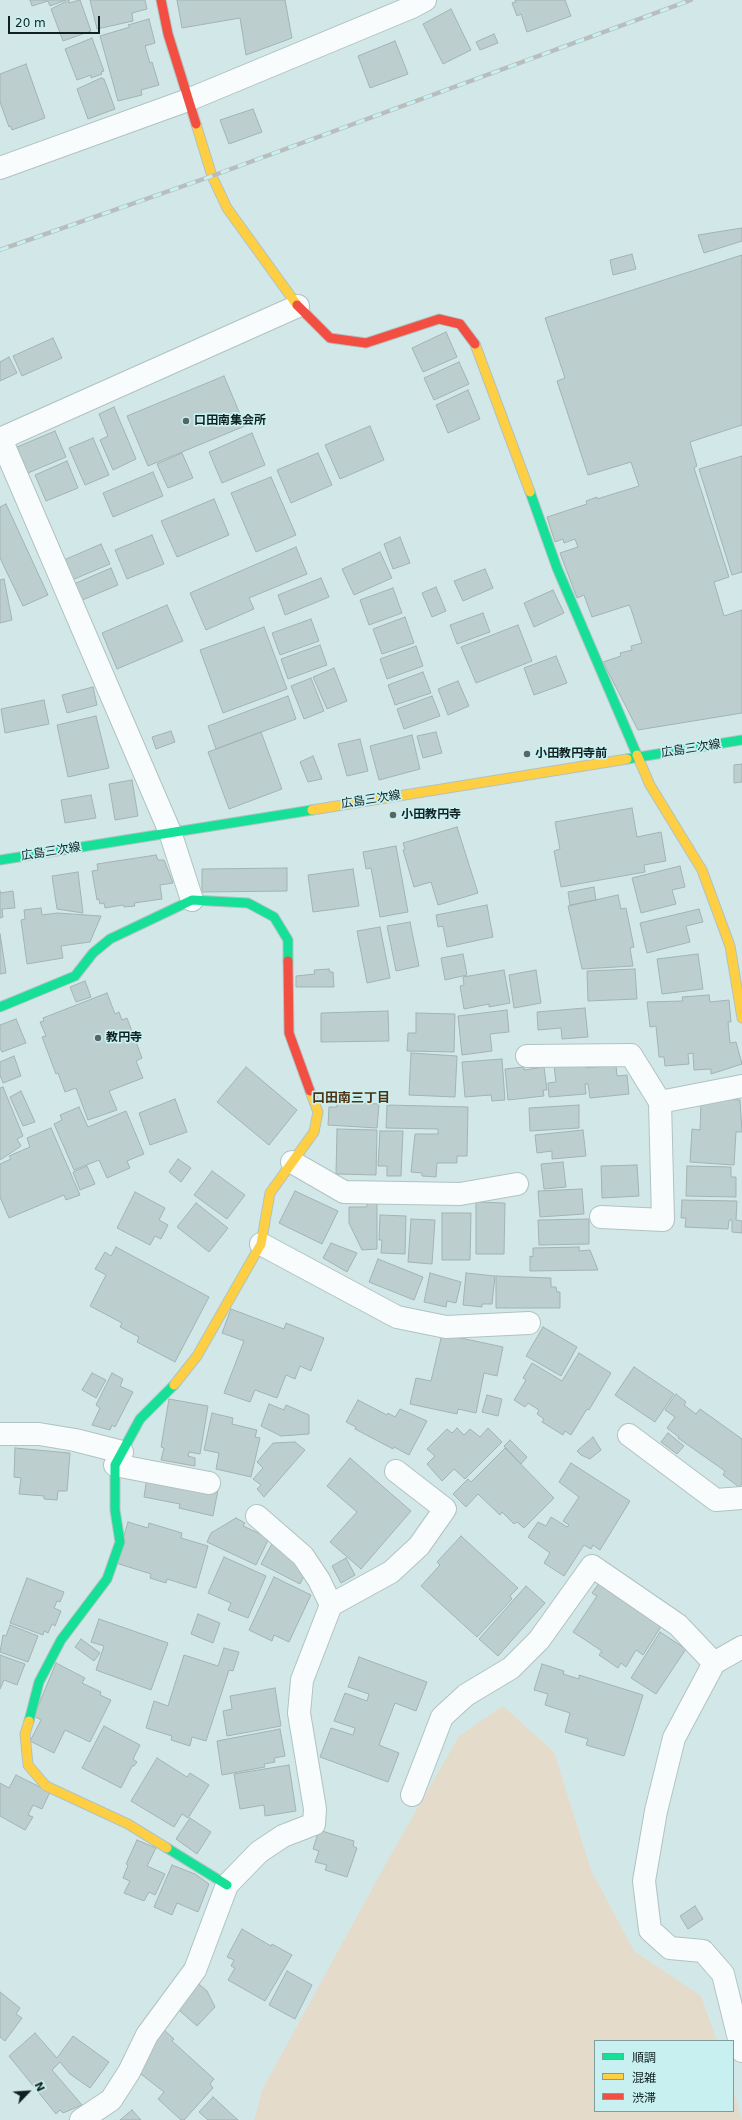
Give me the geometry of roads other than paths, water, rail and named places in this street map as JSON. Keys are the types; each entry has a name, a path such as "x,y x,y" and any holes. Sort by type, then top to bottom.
{"street":[{"path":"161,0 168,34 212,176 227,208 298,306 330,338 366,343 439,319 460,324 478,347 557,568 650,785 702,870 730,946 739,982 742,1018"},
{"path":"0,168 188,100 412,7 425,0"},
{"path":"192,900 170,832 0,439 298,306"},
{"name":"広島三次線","path":"0,860 742,740"},
{"path":"0,1007 75,976 93,953 110,939 192,900 248,902 274,917 288,940 289,1032 318,1112 314,1132 270,1193 261,1244 197,1356 168,1392 140,1419 118,1459 115,1510 120,1542 107,1579 61,1640 39,1682 25,1734 28,1765 46,1786 128,1824 227,1885"},
{"path":"527,1056 631,1055 660,1102 662,1220 601,1217"},
{"path":"660,1102 742,1086"},
{"path":"292,1162 344,1192 460,1194 517,1184"},
{"path":"261,1244 397,1317 446,1327 529,1323"},
{"path":"0,1434 39,1434 75,1440 118,1459 209,1483"},
{"path":"629,1435 716,1500 742,1498"},
{"path":"81,2120 111,2100 129,2072 147,2035 195,1970 227,1885 259,1852 283,1836 314,1824 315,1809 298,1713 302,1680 331,1605 391,1572 419,1546 445,1509 396,1471"},
{"path":"257,1516 303,1556 319,1580 331,1605"},
{"path":"412,1795 442,1717 466,1695 511,1668 539,1640 592,1566 678,1625 714,1663"},
{"path":"742,1647 714,1663 674,1738 656,1811 644,1881 650,1930 670,1948 703,1951 723,1974 742,2051"}],"railway":[{"path":"0,250 212,176 691,0"}],"place":[{"name":"口田南集会所","path":"186,421"},
{"name":"小田教円寺前","path":"527,754"},
{"name":"小田教円寺","path":"393,815"},
{"name":"教円寺","path":"98,1038"}],"district":[{"name":"口田南三丁目","path":"351,1099"}]}
